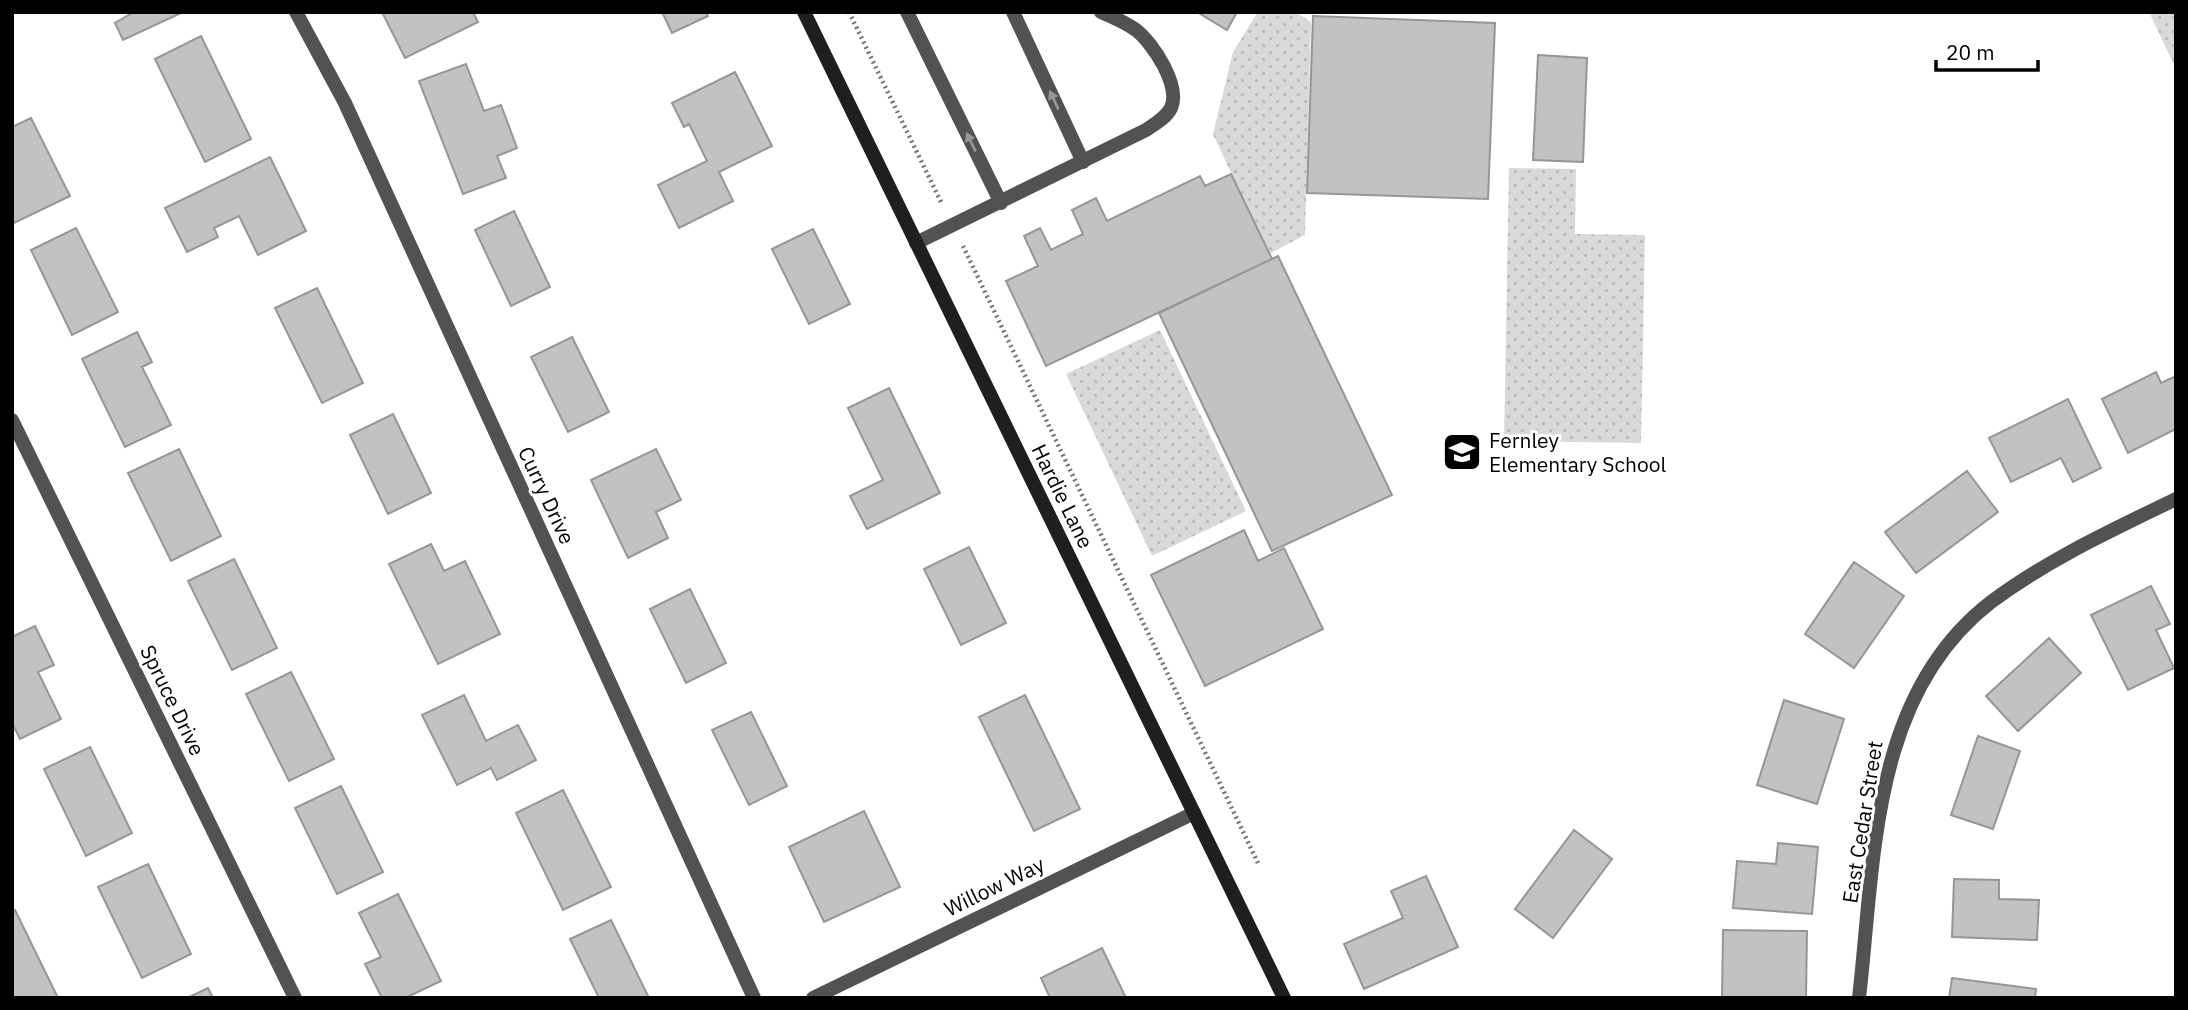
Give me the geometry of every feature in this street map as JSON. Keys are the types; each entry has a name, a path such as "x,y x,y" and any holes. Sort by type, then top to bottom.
{"street":[{"name":"Curry Drive","path":"296,12 345,103 754,998"},
{"name":"Hardie Lane","path":"804,12 1284,998"},
{"path":"907,12 1001,203"},
{"path":"1013,12 1083,162"},
{"path":"916,243 953,227 1162,120 1171,107 1173,94 1168,77 1139,32 1101,12"},
{"name":"Spruce Drive","path":"12,421 295,998"},
{"name":"East Cedar Street","path":"1859,998 1884,790 1898,731 1919,684 1951,641 1989,604 2041,568 2176,499"},
{"name":"Willow Way","path":"813,998 1194,813"}],"path":[{"path":"849,12 1258,863"}],"shaded area":[{"path":"1258,12 1296,12 1311,22 1305,235 1269,254 1213,134 1233,52"},
{"path":"2149,12 2176,12 2176,69"},
{"path":"1509,168 1576,169 1575,234 1645,235 1641,443 1504,441"},
{"path":"1160,330 1246,511 1152,556 1066,374"}],"building":[{"path":"134,12 183,12 123,40 115,23"},
{"path":"382,12 473,12 478,22 405,58"},
{"path":"662,12 706,12 708,16 672,33"},
{"path":"1197,12 1237,12 1227,30"},
{"path":"1313,16 1495,23 1488,199 1307,193"},
{"path":"201,36 251,139 205,162 155,59"},
{"path":"1538,55 1587,58 1583,162 1533,160"},
{"path":"466,64 484,111 501,105 517,148 497,156 506,178 463,194 419,81"},
{"path":"735,72 772,146 719,172 733,201 679,228 658,185 707,161 689,124 684,127 672,103"},
{"path":"31,118 70,196 12,224 12,127"},
{"path":"270,157 306,231 258,255 239,216 214,228 218,237 187,252 165,208"},
{"path":"1231,174 1272,259 1046,366 1006,281 1038,266 1024,236 1040,228 1051,250 1083,234 1072,210 1096,198 1107,221 1200,176 1205,186"},
{"path":"514,211 550,287 511,306 475,230"},
{"path":"76,228 118,312 72,335 31,250"},
{"path":"813,229 850,304 809,324 772,249"},
{"path":"1278,256 1392,495 1272,551 1159,313"},
{"path":"317,288 363,383 322,403 275,308"},
{"path":"137,332 152,362 142,367 171,425 125,447 82,359"},
{"path":"572,337 609,412 568,432 531,357"},
{"path":"2156,372 2161,383 2176,376 2176,429 2128,453 2102,399"},
{"path":"889,388 940,493 867,529 850,496 883,480 848,408"},
{"path":"2068,399 2101,468 2073,482 2061,458 2011,482 1989,438"},
{"path":"393,414 431,493 388,514 350,435"},
{"path":"179,449 221,536 171,561 128,473"},
{"path":"656,449 681,500 656,512 668,538 628,558 591,480"},
{"path":"1967,471 1998,512 1916,573 1885,532"},
{"path":"1244,530 1258,561 1284,548 1323,629 1205,686 1151,575"},
{"path":"431,544 444,571 465,561 500,634 438,664 389,564"},
{"path":"969,547 1006,623 961,645 924,569"},
{"path":"234,559 277,648 232,670 188,581"},
{"path":"1854,562 1904,596 1854,668 1805,634"},
{"path":"2151,586 2170,624 2156,630 2174,668 2128,690 2091,615"},
{"path":"690,589 726,663 686,683 650,609"},
{"path":"35,626 54,665 38,672 61,719 20,739 12,723 12,637"},
{"path":"2049,638 2081,673 2018,731 1986,696"},
{"path":"291,672 334,759 289,781 246,694"},
{"path":"464,695 486,741 518,725 536,760 497,780 491,768 457,785 422,715"},
{"path":"1025,695 1080,809 1034,831 979,717"},
{"path":"1784,700 1844,719 1817,804 1757,785"},
{"path":"751,712 787,786 749,805 712,730"},
{"path":"1978,736 2020,751 1993,829 1951,815"},
{"path":"90,747 132,833 86,856 44,769"},
{"path":"341,786 383,872 337,894 295,808"},
{"path":"563,790 611,887 563,910 516,813"},
{"path":"864,811 900,887 824,922 789,847"},
{"path":"1574,830 1612,859 1553,938 1515,909"},
{"path":"1778,843 1818,847 1812,914 1733,908 1737,861 1776,864"},
{"path":"148,864 191,954 142,978 98,887"},
{"path":"1426,876 1458,947 1364,989 1344,944 1403,918 1391,891"},
{"path":"1954,879 1999,880 1999,899 2039,900 2037,940 1952,937"},
{"path":"398,894 441,981 405,998 382,998 365,964 381,957 359,913"},
{"path":"15,910 58,998 12,998 12,911"},
{"path":"611,920 649,998 599,998 570,939"},
{"path":"1723,930 1807,931 1806,998 1722,998"},
{"path":"1102,948 1126,998 1050,998 1041,978"},
{"path":"1952,978 2036,989 2035,998 1949,998"},
{"path":"208,988 213,998 187,998"}],"place":[{"name":"Fernley Elementary School","path":"1462,452"}]}
